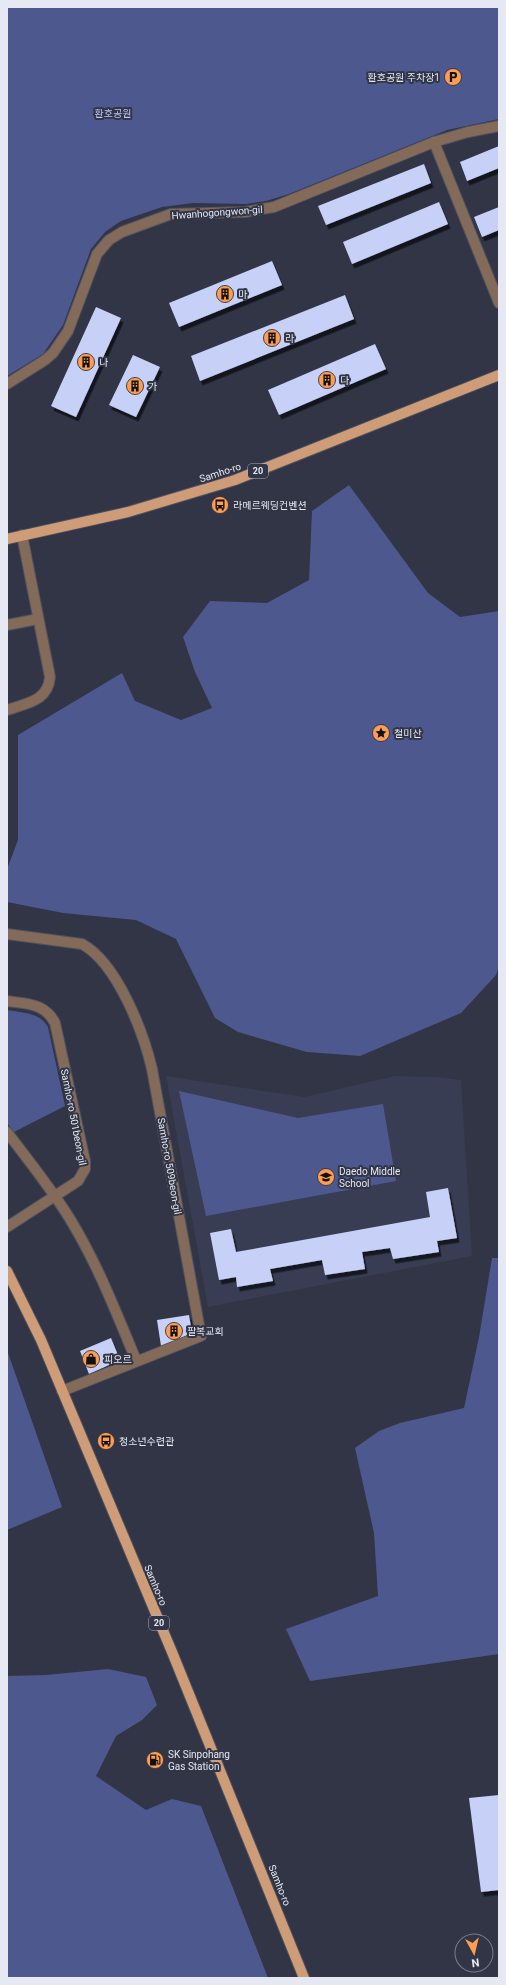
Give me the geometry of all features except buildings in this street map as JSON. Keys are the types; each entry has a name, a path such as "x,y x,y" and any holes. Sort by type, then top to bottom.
{"main road":[{"name":"Samho-ro","path":"7,538 128,512 235,480 499,375"},
{"name":"Samho-ro","path":"7,1271 41,1340 172,1652 304,1978"}],"street":[{"name":"Hwanhogongwon-gil","path":"7,384 45,360 53,353 68,331 97,254 109,240 122,232 171,214 245,212 274,207 434,142 468,132 499,126"},
{"path":"434,142 499,303"},
{"path":"7,710 39,698 46,693 50,686 50,677 22,535"},
{"path":"7,625 38,619"},
{"name":"Samho-ro 509beon-gil","path":"7,934 69,941 82,944 92,950 108,967 119,985 148,1051 201,1336 136,1360 62,1391"},
{"name":"Samho-ro 501beon-gil","path":"7,1002 34,1005 51,1015 55,1023 85,1161 85,1170 82,1176 55,1197 7,1227"},
{"path":"7,1132 55,1197 76,1230 94,1264 136,1360"}],"shaded area":[{"name":"Daedo Middle School","path":"166,1076 304,1097 395,1076 435,1077 461,1080 472,1256 208,1307"}],"green space":[{"name":"환호공원","path":"7,7 499,7 499,119 447,130 289,194 266,201 246,204 193,203 162,207 121,221 105,232 91,249 63,325 43,354 7,376"},
{"path":"349,485 428,593 460,617 499,611 499,966 496,975 461,1013 360,1056 307,1052 238,1032 215,1018 176,939 136,920 63,913 7,902 7,869 18,840 18,735 122,673 135,701 181,720 212,708 195,672 183,637 210,601 267,603 309,580 312,511"},
{"path":"7,1010 30,1014 40,1018 48,1027 65,1106 14,1132 7,1123"},
{"path":"179,1091 298,1118 383,1104 396,1181 206,1216"},
{"path":"492,1258 499,1258 499,1654 310,1681 286,1629 378,1596 374,1533 355,1448 379,1431 400,1423 464,1408 479,1337"},
{"path":"7,1350 62,1507 7,1530"},
{"path":"108,1669 146,1677 157,1705 142,1720 116,1736 96,1776 146,1810 172,1799 201,1806 268,1978 7,1978 7,1676 46,1675"}],"place":[{"name":"환호공원 주차장1","path":"453,77"},
{"name":"마","path":"225,294"},
{"name":"라","path":"272,338"},
{"name":"나","path":"86,362"},
{"name":"다","path":"327,380"},
{"name":"가","path":"135,386"},
{"name":"라메르웨딩컨벤션","path":"220,505"},
{"name":"철미산","path":"381,733"},
{"name":"Daedo Middle School","path":"326,1177"},
{"name":"팔복교회","path":"174,1331"},
{"name":"피오르","path":"91,1359"},
{"name":"청소년수련관","path":"106,1441"},
{"name":"SK Sinpohang Gas Station","path":"155,1760"}]}
